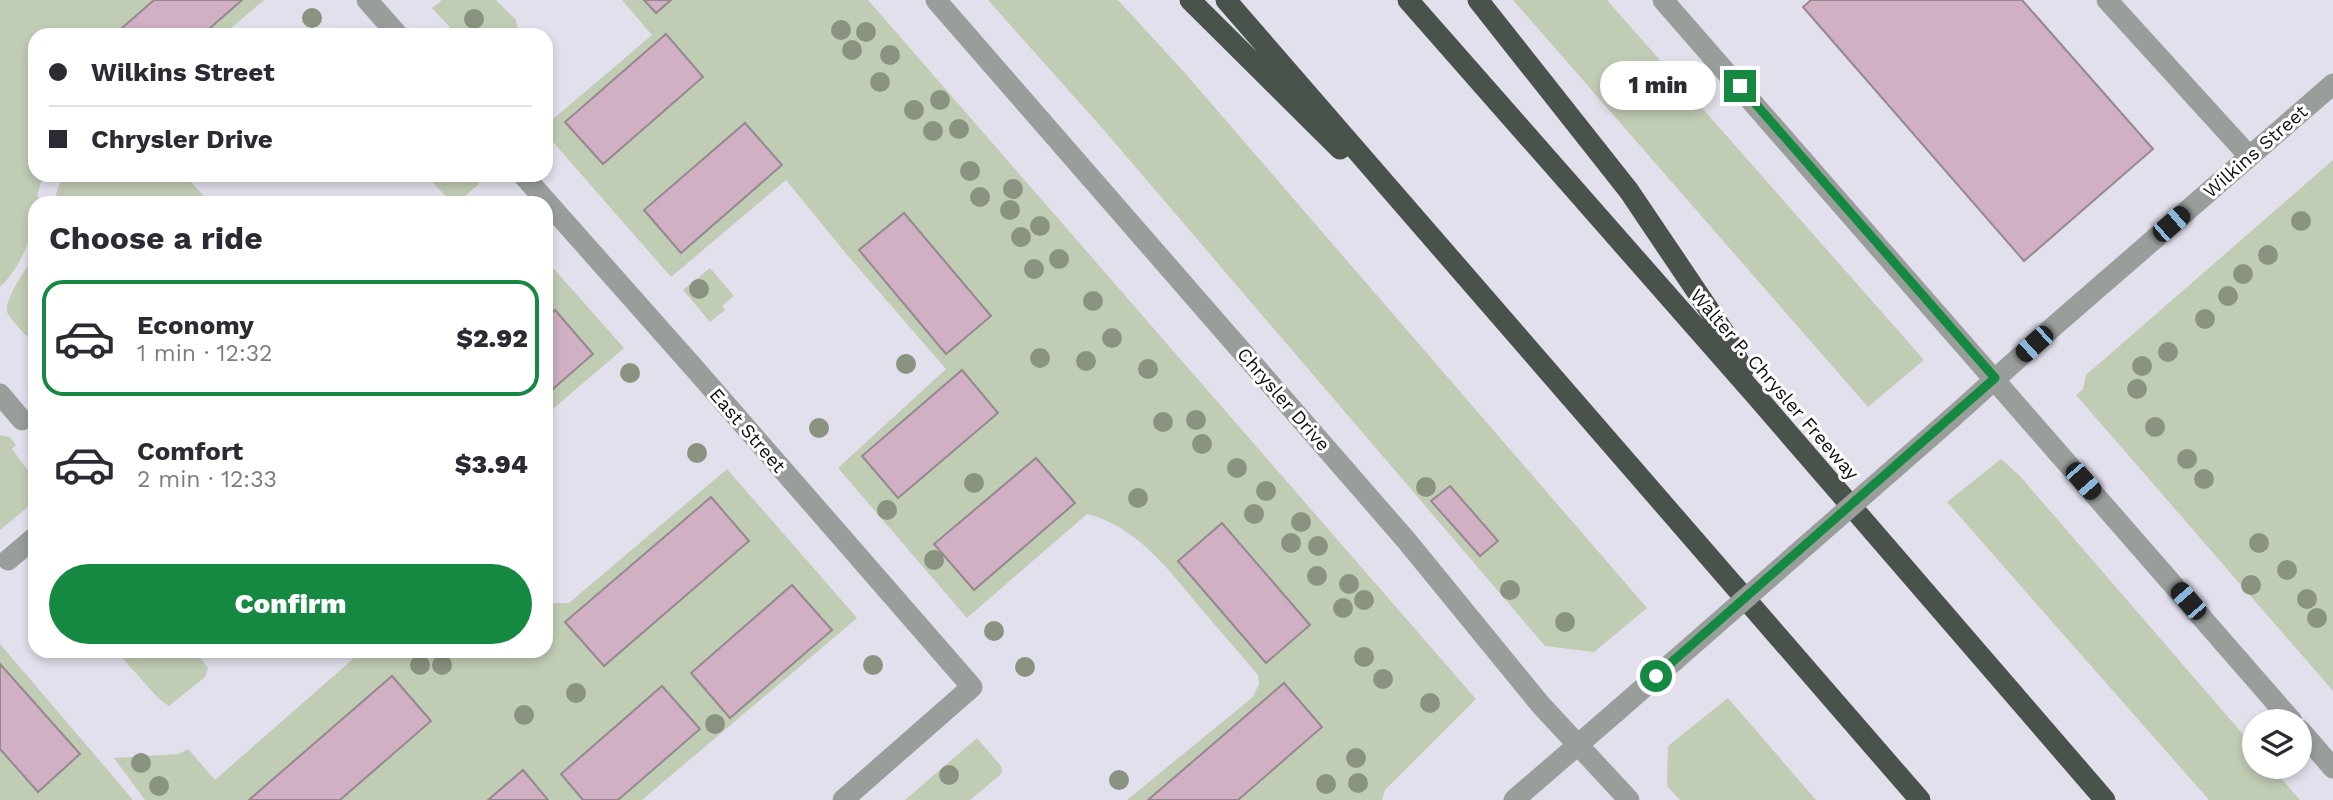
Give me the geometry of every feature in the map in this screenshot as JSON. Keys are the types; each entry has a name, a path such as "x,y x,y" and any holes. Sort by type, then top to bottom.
{"highway":[{"path":"1190,0 1469,278"},
{"path":"1227,0 1920,800"},
{"name":"Walter P. Chrysler Freeway","path":"1408,0 1757,397 2105,800"},
{"path":"1478,0 1629,191 1726,335 1757,397"}],"street":[{"path":"367,0 392,28"},
{"name":"Chrysler Drive","path":"936,0 1406,540 1540,704 1629,800"},
{"path":"1663,0 2282,709"},
{"path":"2107,0 2249,156"},
{"name":"Wilkins Street","path":"1514,800 2333,84"},
{"name":"East Street","path":"529,182 542,196"},
{"name":"East Street","path":"553,209 972,687 842,800"},
{"path":"0,394 22,420"},
{"path":"8,560 28,543"},
{"path":"2312,744 2333,768"}],"green space":[{"path":"0,0 264,0 231,28 28,28 28,182 41,182 37,196 28,196 26,248 15,269 0,287"},
{"path":"442,0 496,0 516,20 518,28 451,28 432,8"},
{"path":"622,0 868,0 1476,699 1385,790 1382,800 1127,800 1253,697 1259,684 1258,675 1150,551 1121,528 1087,514 967,618 838,468 946,369 786,180 671,277 553,142 553,119 652,35"},
{"path":"988,0 1118,0 1184,72 1647,608 1594,652 1545,646 1103,129"},
{"path":"1513,0 1607,0 1924,360 1868,407"},
{"path":"2333,160 2333,691 2076,395 2083,389 2086,375"},
{"path":"60,182 191,182 204,196 56,196"},
{"path":"432,182 479,184 465,196 446,196"},
{"path":"28,265 28,337 8,314 8,302"},
{"path":"553,268 624,348 553,409"},
{"path":"710,268 734,296 722,306 725,310 710,322 683,290"},
{"path":"0,435 10,437 16,445 12,449 28,471 28,507 0,530"},
{"path":"2001,459 2019,475 2242,733 2242,779 2282,779 2300,800 2209,800 1947,502"},
{"path":"727,469 857,618 642,800 145,800 114,758 179,754 188,749 215,780 354,658 553,658 553,603 569,603"},
{"path":"0,644 117,781 133,800 0,800"},
{"path":"122,658 200,658 208,668 205,677 169,706 159,699"},
{"path":"1728,698 1816,800 1680,800 1667,786 1668,746"},
{"path":"977,738 1001,766 1000,775 970,800 905,800"}],"building":[{"path":"154,0 242,0 210,28 122,28"},
{"path":"644,0 671,0 656,13"},
{"path":"1811,0 2022,0 2153,149 2024,261 1803,7"},
{"path":"666,34 703,77 603,164 565,122"},
{"path":"745,123 782,165 681,253 644,210"},
{"path":"904,213 991,316 946,354 859,250"},
{"path":"555,310 593,354 553,389"},
{"path":"962,370 998,413 898,498 862,456"},
{"path":"1036,458 1075,503 974,590 934,544"},
{"path":"1450,486 1498,541 1480,556 1431,501"},
{"path":"711,497 749,541 604,666 565,622"},
{"path":"1222,523 1310,625 1266,663 1178,561"},
{"path":"792,585 832,630 730,718 691,673"},
{"path":"0,664 80,754 38,792 0,749"},
{"path":"392,676 431,721 340,800 249,800"},
{"path":"1284,683 1322,727 1238,800 1148,800"},
{"path":"662,686 700,729 618,800 583,800 561,774"},
{"path":"523,770 548,800 488,800"}],"route":[{"path":"1656,676 1995,378 1740,86"}]}
